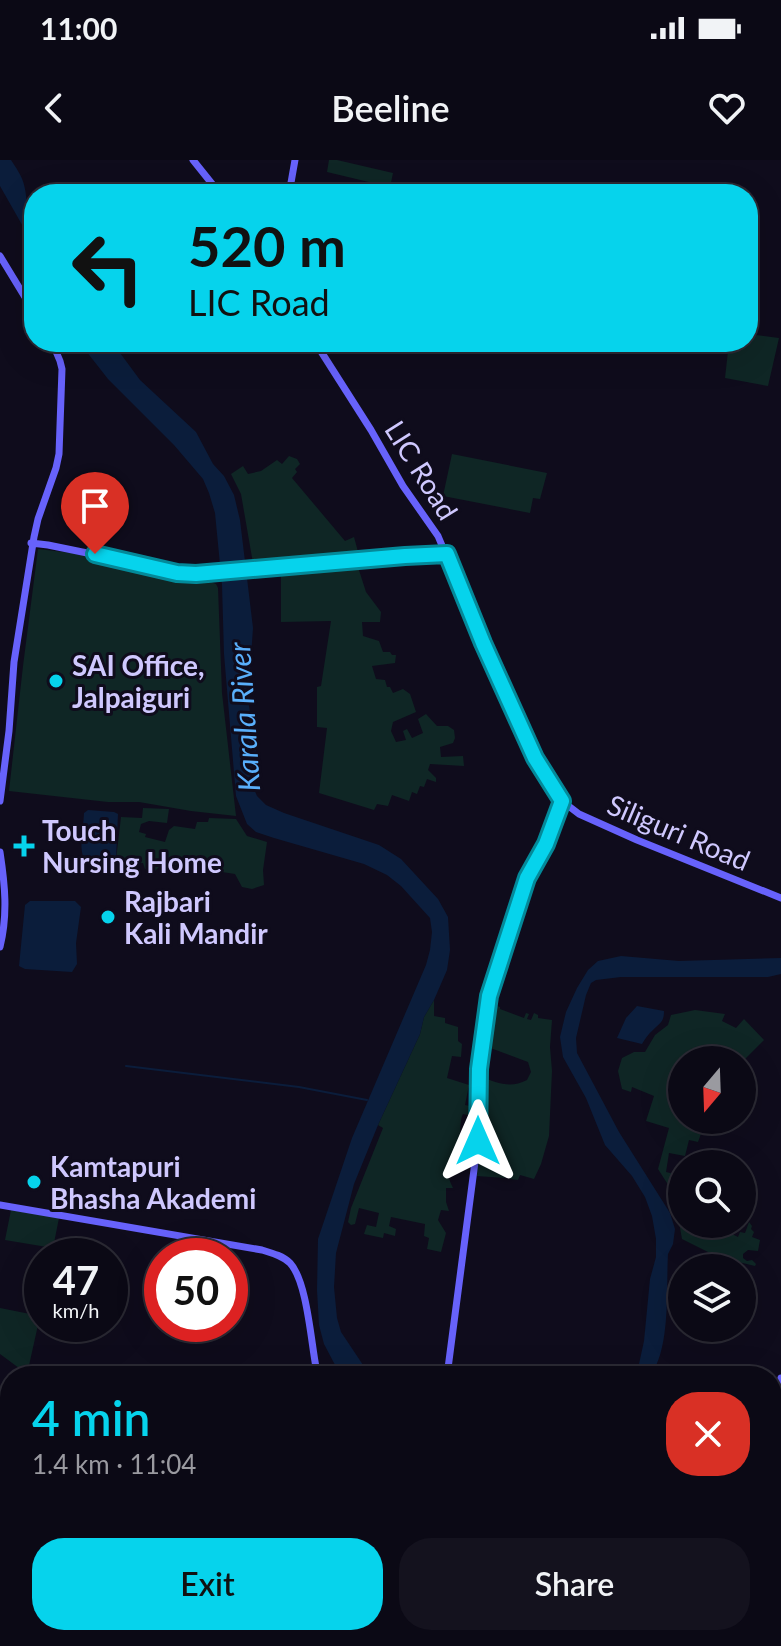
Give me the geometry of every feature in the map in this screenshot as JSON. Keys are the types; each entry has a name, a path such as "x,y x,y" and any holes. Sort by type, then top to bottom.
{"street":[{"path":"193,160 212,184"},
{"path":"291,184 295,160"},
{"path":"0,259 24,298"},
{"path":"0,763 14,637 37,519 56,461 61,365 55,352"},
{"name":"LIC Road","path":"321,352 403,486 433,526 535,758 562,801"},
{"path":"32,542 177,573 214,573 447,554"},
{"path":"0,801 9,731 8,703"},
{"path":"448,1366 478,1141 479,1069 489,996 527,878 546,844 562,801"},
{"name":"Siliguri Road","path":"562,801 579,814 615,830 781,898"},
{"path":"0,852 6,907 0,947"},
{"path":"33,1212 35,1201"},
{"path":"0,1205 262,1250 282,1257 293,1266 300,1279 316,1366"}],"green space":[{"path":"329,160 337,160 393,173 391,184 373,184 327,172"},
{"path":"758,335 779,338 768,386 725,378 728,352 758,352"},
{"path":"452,454 547,473 540,499 533,498 530,513 443,496"},
{"path":"289,456 300,464 292,478 345,541 354,537 360,559 254,569 241,494 231,474 243,466 248,474 261,471 277,460 282,464"},
{"path":"38,549 198,577 216,584 222,693 236,816 139,802 108,802 9,791"},
{"path":"358,567 366,592 381,612 380,622 362,622 363,636 379,641 383,652 396,655 395,663 372,666 376,679 385,680 393,693 403,689 410,694 416,712 393,722 391,731 396,742 406,740 403,731 407,729 412,738 423,733 418,719 426,714 437,726 448,726 454,730 453,743 440,747 441,757 463,756 464,766 430,764 428,770 436,782 427,779 417,794 412,792 409,801 392,795 388,806 377,804 374,810 319,793 327,728 317,727 317,687 321,686 331,621 281,622 281,575 292,571"},
{"path":"143,808 169,809 167,823 149,821 141,824 139,832 146,834 145,837 165,842 174,826 195,829 197,822 208,822 209,818 236,819 247,836 267,842 264,885 252,889 242,887 235,874 170,864 162,864 155,871 145,869 143,863 116,872 105,870 105,866 113,865 116,860 121,817 142,818"},
{"path":"434,1000 434,1016 445,1018 445,1023 458,1027 458,1041 462,1044 461,1057 452,1056 447,1078 469,1085 465,1105 475,1107 475,1117 463,1114 458,1150 448,1163 453,1188 446,1188 449,1211 441,1210 438,1220 446,1233 441,1252 427,1249 429,1238 424,1236 425,1224 391,1217 389,1226 396,1229 395,1236 384,1233 383,1238 364,1234 367,1225 376,1227 379,1213 359,1208 355,1224 348,1222 383,1128 378,1125"},
{"path":"492,1004 524,1018 526,1013 529,1014 527,1019 531,1020 534,1013 538,1018 552,1020 549,1136 534,1179 520,1175 518,1180 510,1179 510,1176 477,1176 480,1076 509,1085 527,1080 531,1072 528,1062 485,1046"},
{"path":"695,1010 725,1014 722,1021 736,1028 744,1019 764,1040 756,1048 668,1046 668,1128 646,1121 654,1096 632,1087 631,1092 622,1089 618,1071 622,1058 634,1052 645,1052 655,1035 668,1025 671,1015"},
{"path":"668,1132 701,1134 698,1142 689,1140 686,1150 668,1150 668,1185 658,1169"},
{"path":"11,1210 59,1218 55,1238 24,1238 24,1243 5,1240"},
{"path":"682,1239 760,1240 758,1251 712,1254"},
{"path":"0,1308 24,1313 24,1342 34,1342 29,1366 16,1366 0,1354"}],"water":[{"path":"0,160 11,160 24,185 24,228 0,186"},
{"name":"Karala River","path":"87,352 119,352 140,380 196,432 234,495 240,520 253,628 248,700 256,748 254,789 257,796 266,805 284,813 379,845 401,859 438,899 448,917 450,950 447,970 354,1184 336,1253 334,1287 337,1318 341,1332 364,1366 336,1366 324,1344 319,1325 317,1290 318,1239 352,1138 426,965 432,932 430,918 387,875 364,864 256,832 247,824 236,796 224,654 222,585 215,513 209,493 203,479 174,445 108,379"},
{"path":"88,810 118,814 114,864 91,865 85,860 81,844 84,813"},
{"path":"30,901 75,901 81,907 76,943 77,964 72,972 19,966 25,905"},
{"path":"621,956 679,961 781,958 781,974 768,977 621,977 596,980 591,983 586,995 576,1038 577,1053 619,1132 668,1210 668,1238 674,1238 668,1254 664,1334 656,1366 638,1366 656,1257 652,1216 632,1176 605,1145 586,1098 563,1057 560,1037 566,1012 588,970 598,961"},
{"path":"637,1006 664,1011 661,1022 642,1044 617,1038 626,1018"}],"waterway":[{"path":"126,1066 299,1087 367,1100"}],"place":[{"name":"SAI Office, Jalpaiguri","path":"56,681"},
{"name":"Touch Nursing Home","path":"24,846"},
{"name":"Rajbari Kali Mandir","path":"108,917"},
{"name":"Kamtapuri Bhasha Akademi","path":"34,1182"}],"route":[{"path":"95,554 177,573 196,574 447,554 535,758 562,801 546,844 530,869 489,996 479,1069 478,1141"}]}
